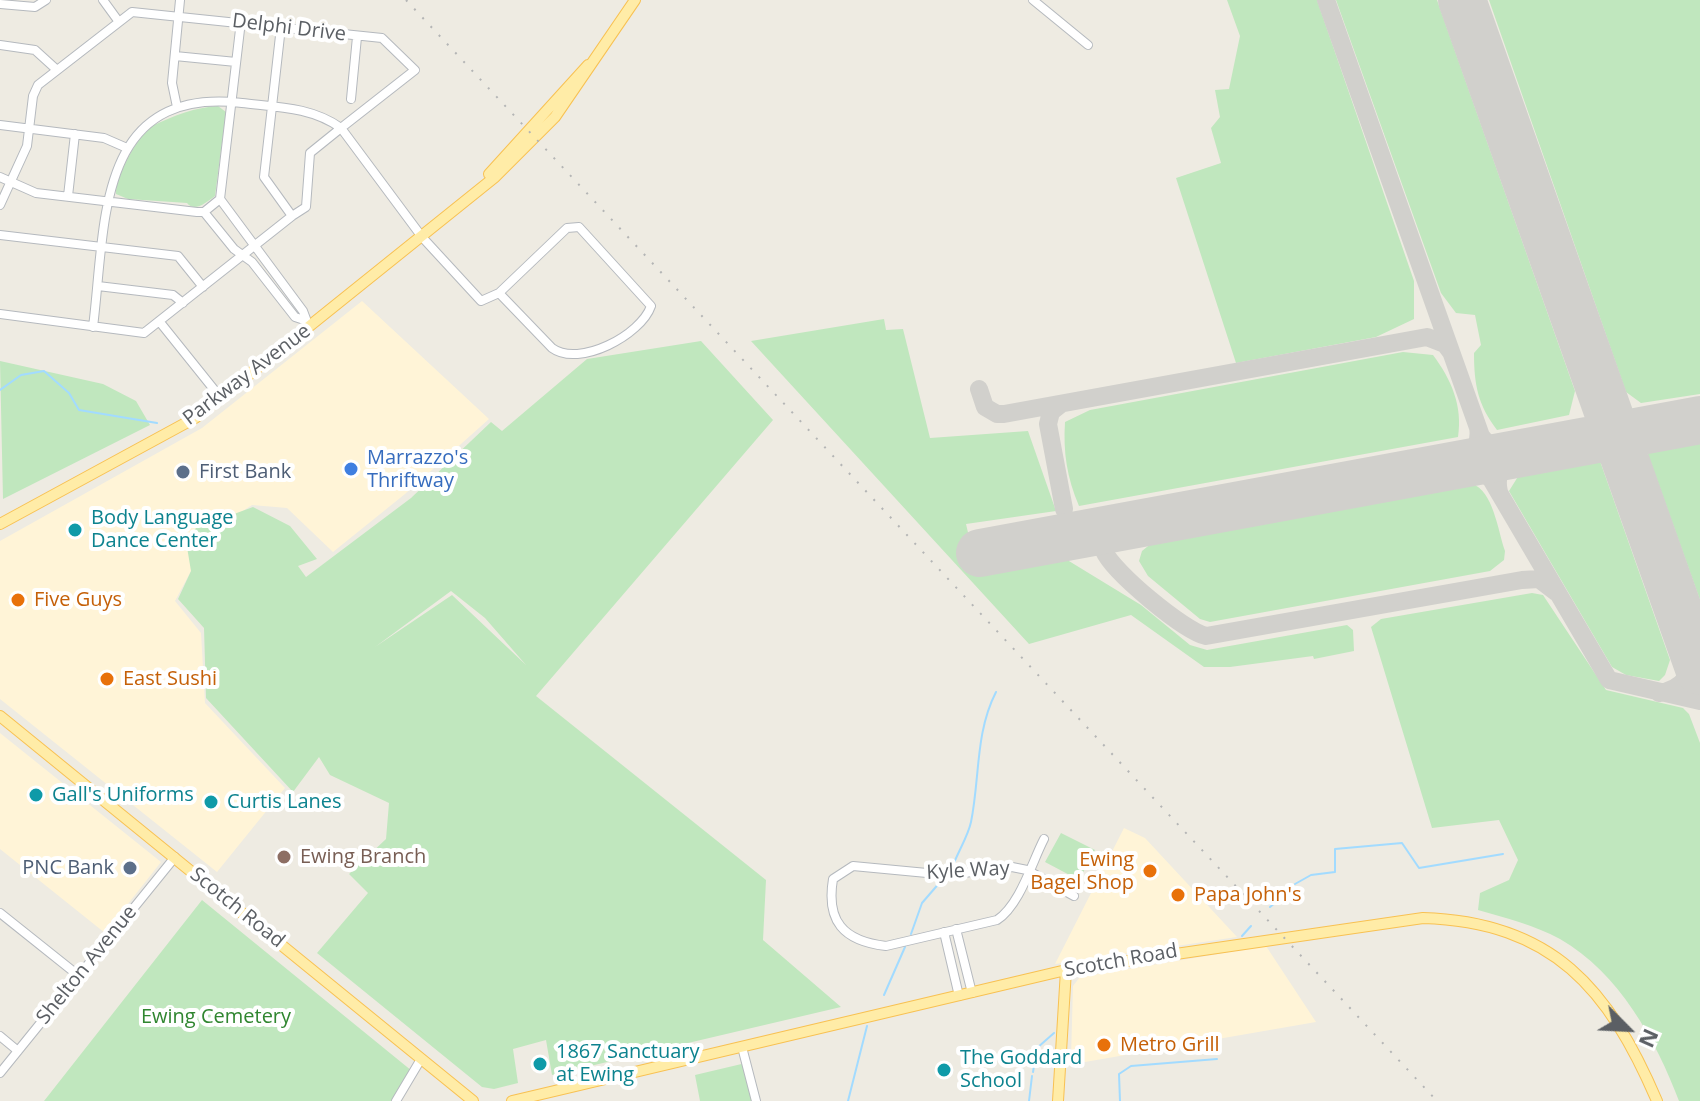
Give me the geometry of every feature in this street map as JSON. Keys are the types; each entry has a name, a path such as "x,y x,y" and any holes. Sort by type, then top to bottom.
{"main road":[{"name":"Parkway Avenue","path":"0,524 195,418 306,324 422,237 505,169 540,134 581,83 590,64 635,0"},
{"name":"Scotch Road","path":"0,716 473,1101"},
{"name":"Scotch Road","path":"512,1101 1066,970 1402,919 1443,919 1483,925 1540,948 1588,985 1626,1033 1657,1101"},
{"path":"1058,1101 1066,970"}],"street":[{"path":"0,4 35,7 46,0"},
{"path":"103,0 119,22"},
{"path":"177,107 172,95 180,0"},
{"path":"1033,0 1088,45"},
{"name":"Delphi Drive","path":"0,205 27,146 38,85 132,12 382,38 415,70 341,128"},
{"path":"241,21 220,199 303,311 306,324"},
{"path":"281,27 264,177 292,216"},
{"path":"351,99 357,37"},
{"path":"0,45 35,50 57,70"},
{"path":"175,56 236,62"},
{"path":"93,327 108,201 114,172 127,148 144,127 177,107 232,102 323,115 341,128 422,237 481,301 499,293 567,228 579,227 651,306 645,319 618,344 563,354 552,348 499,293"},
{"path":"0,125 104,138 127,148"},
{"path":"0,314 144,333 306,207 310,153 341,128"},
{"path":"68,196 75,134"},
{"path":"0,177 27,191 204,212 295,317 306,324"},
{"path":"204,212 220,199"},
{"path":"0,235 178,256 203,287"},
{"path":"98,286 173,295 183,303"},
{"path":"159,321 220,397"},
{"name":"Kyle Way","path":"1044,839 1027,870 1005,915 886,946 867,944 851,936 835,922 830,899 833,879 853,866 932,875 1012,867 1027,870 1074,896"},
{"name":"Shelton Avenue","path":"0,1073 175,857"},
{"path":"0,913 79,976"},
{"path":"956,929 972,993"},
{"path":"944,932 959,996"},
{"path":"0,1036 18,1051"},
{"path":"742,1047 756,1101"},
{"path":"396,1101 421,1059"}],"shaded area":[{"path":"362,301 489,419 405,494 333,552 287,508 252,505 238,514 196,528 191,571 175,601 201,633 205,703 285,788 217,872 0,699 0,541 202,428"},
{"path":"0,733 161,862 105,933 0,849"},
{"path":"1124,828 1145,838 1237,937 1055,964"},
{"path":"1266,946 1316,1022 1085,1062 1071,1058 1073,986 1080,977"}],"green space":[{"path":"1227,0 1317,0 1414,281 1414,319 1376,337 1236,363 1176,178 1221,163 1211,128 1220,117 1215,90 1229,89 1240,36"},
{"path":"1336,0 1437,0 1575,391 1569,415 1497,430 1485,412 1475,375 1474,353 1481,345 1475,315 1456,313 1441,293"},
{"path":"1489,0 1700,0 1700,394 1641,403 1626,392"},
{"path":"218,106 226,112 215,196 201,206 193,207 187,203 128,199 116,194 124,166 148,129 185,112"},
{"path":"884,319 886,330 903,329 930,438 1028,431 1056,511 966,524 978,575 1064,558 1141,605 1190,645 1207,650 1347,625 1353,630 1354,651 1314,659 1313,656 1230,667 1204,667 1131,615 1029,644 751,341"},
{"path":"701,341 773,420 536,696 766,880 763,940 841,1007 552,1075 546,1040 513,1049 518,1083 494,1089 482,1087 317,953 368,893 349,874 386,839 389,803 330,775 319,757 293,792 206,698 204,628 178,599 191,571 186,541 196,528 253,507 290,526 317,559 298,566 306,577 411,498 491,422 502,431 587,359","holes":["451,591 485,618 526,665 452,595 375,647"]},
{"path":"1403,352 1433,355 1439,364 1457,404 1458,437 1079,506 1067,465 1065,422 1090,410"},
{"path":"0,361 103,384 136,401 150,425 3,499"},
{"path":"1700,442 1700,600 1647,452"},
{"path":"1600,461 1670,660 1665,675 1659,681 1626,675 1612,667 1509,491 1519,475"},
{"path":"1472,484 1485,494 1490,503 1505,551 1504,560 1490,571 1210,622 1200,619 1148,576 1139,561 1142,551 1153,542"},
{"path":"1532,593 1543,595 1606,690 1683,708 1689,714 1700,743 1700,1101 1679,1101 1659,1055 1633,1010 1618,989 1581,953 1540,930 1478,910 1480,893 1509,880 1518,860 1499,820 1432,828 1371,627 1381,619"},
{"path":"1061,833 1095,850 1079,880 1045,862"},
{"name":"Ewing Cemetery","path":"202,900 412,1071 393,1101 44,1101"},
{"path":"750,1062 760,1101 700,1101 695,1075"}],"waterway":[{"path":"0,390 21,375 44,371 69,393 79,410 157,423"},
{"path":"954,863 971,822 984,723 996,692"},
{"path":"1295,884 1311,875 1335,872 1335,849 1402,843 1419,868 1503,854"},
{"path":"911,934 922,903 941,881"},
{"path":"1270,907 1287,893"},
{"path":"1242,936 1251,926"},
{"path":"884,995 905,947"},
{"path":"848,1101 867,1026"},
{"path":"1033,1072 1037,1048 1054,1033"},
{"path":"1120,1101 1119,1074 1131,1066 1217,1059"},
{"path":"1029,1101 1032,1076"}],"taxiway":[{"path":"1326,0 1481,436 1491,448 1509,455"},
{"path":"979,389 985,407 997,414 1004,414 1427,337 1445,344 1451,352"},
{"path":"1061,404 1051,412 1048,424 1064,509"},
{"path":"1435,469 1467,456 1476,445 1478,427"},
{"path":"1499,492 1498,477 1503,466 1512,457 1525,452"},
{"path":"1451,466 1472,464 1491,479 1609,680 1700,701"},
{"path":"1104,551 1150,600 1182,624 1206,636 1522,580 1539,579 1556,592"},
{"path":"1678,610 1700,636"},
{"path":"1659,693 1675,688 1685,679 1691,667 1693,651"}],"runway":[{"path":"1462,0 1700,671"},
{"path":"980,553 1700,420"}],"railway":[{"path":"406,0 1437,1101"}],"place":[{"name":"Marrazzo's Thriftway","path":"351,469"},
{"name":"First Bank","path":"183,472"},
{"name":"Body Language Dance Center","path":"75,530"},
{"name":"Five Guys","path":"18,600"},
{"name":"East Sushi","path":"107,679"},
{"name":"Gall's Uniforms","path":"36,795"},
{"name":"Curtis Lanes","path":"211,802"},
{"name":"Ewing Branch","path":"284,857"},
{"name":"PNC Bank","path":"130,868"},
{"name":"Ewing Bagel Shop","path":"1150,871"},
{"name":"Papa John's","path":"1178,895"},
{"name":"Metro Grill","path":"1104,1045"},
{"name":"1867 Sanctuary at Ewing","path":"540,1064"},
{"name":"The Goddard School","path":"944,1070"}]}
